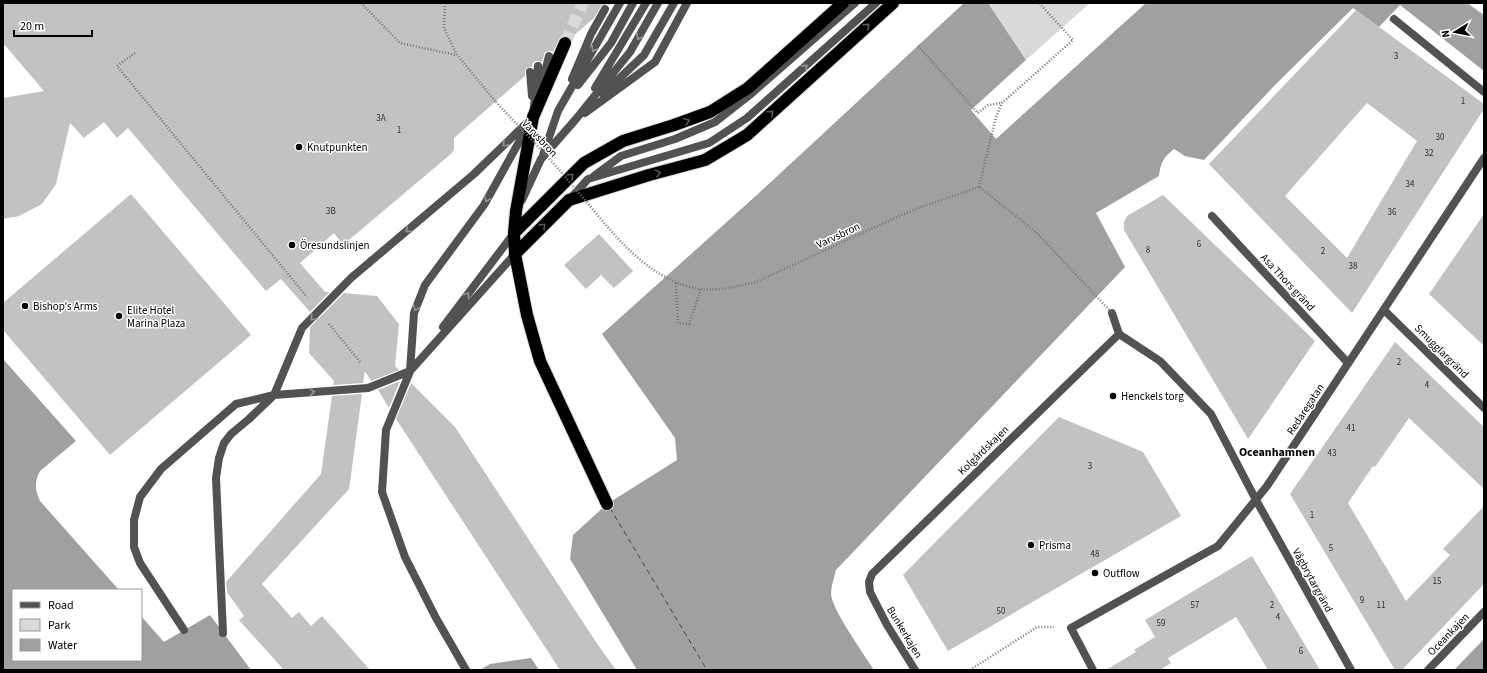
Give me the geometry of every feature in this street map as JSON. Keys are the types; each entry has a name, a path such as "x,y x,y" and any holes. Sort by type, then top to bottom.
{"highway":[{"path":"514,233 584,163 623,141 674,126 710,112 748,88 843,3"},
{"path":"515,254 569,200 649,175 705,160 747,135 893,3"},
{"path":"565,43 533,116 516,211 514,233 515,254 527,315 540,361 608,504"}],"street":[{"path":"558,111 620,3"},
{"path":"558,111 611,43 633,3"},
{"path":"576,119 621,47 646,3"},
{"path":"541,159 576,119 630,52 658,3"},
{"path":"576,119 644,55 674,3"},
{"path":"576,119 655,62 687,3"},
{"path":"569,200 588,179 621,156 675,138 715,122 752,93 855,3"},
{"path":"588,179 709,143 747,118 876,3"},
{"path":"516,211 541,159 558,111 591,34 605,9"},
{"path":"1394,19 1484,92"},
{"path":"410,371 414,313 425,285 484,205 533,116 549,56"},
{"path":"224,633 216,478 219,458 224,443 231,434 274,395 302,328 351,278 474,174 533,116 538,66"},
{"path":"530,72 533,116"},
{"name":"Redaregatan","path":"1071,628 1218,546 1267,486 1484,158"},
{"name":"Asa Thors gränd","path":"1212,216 1348,363"},
{"path":"466,670 436,618 405,557 388,513 382,492 386,430 410,371 514,233"},
{"path":"184,630 140,563 134,547 134,520 140,497 161,469 236,404 274,395 368,388 410,371 515,254"},
{"name":"Smugglargränd","path":"1384,310 1484,408"},
{"path":"1112,313 1119,334 1160,361 1211,414 1256,500"},
{"name":"Kolgårdskajen","path":"876,605 870,592 869,582 872,574 1119,334"},
{"name":"Vågbrytargränd","path":"1256,500 1351,670"},
{"name":"Bunkerkajen","path":"876,605 915,670"},
{"name":"Oceankajen","path":"1428,670 1484,612"},
{"path":"1071,628 1093,670"}],"path":[{"path":"361,3 400,42 456,55"},
{"name":"Varvsbron","path":"445,3 444,28 456,55 496,102 572,185 634,256 676,283 690,288 708,290 756,282 929,203 958,195 979,187"},
{"path":"1040,3 1073,40 1002,103 996,117 979,187 1036,232 1112,313"},
{"path":"918,46 978,113 988,105 1002,103"},
{"path":"135,53 117,66 310,300"},
{"path":"676,283 678,323 689,324 701,289"},
{"path":"327,322 361,363"},
{"path":"970,670 1038,627 1071,628"}],"green space":[{"path":"988,3 1090,3 1026,60"}],"water":[{"path":"964,3 988,3 1026,60 971,110 996,139 1146,3 1467,3 1484,15 1484,71 1400,5 1379,27 1353,8 1275,85 1204,160 1185,156 1174,149 1163,161 1159,176 1096,213 1125,267 836,570 831,591 833,601 842,621 874,670 637,670 570,559 573,535 607,504 677,460 675,438 602,334 759,193"},
{"path":"3,359 76,441 40,471 36,486 40,501 118,589 12,589 12,661 142,661 142,617 164,642 210,615 251,670 3,670"},
{"path":"1484,639 1484,670 1454,670"},
{"path":"531,658 539,670 480,670 490,664"}],"building":[{"name":"Knutpunkten","path":"3,3 611,3 609,5 602,5 594,18 571,38 565,36 560,37 553,52 545,52 542,62 536,61 533,63 532,67 527,68 525,70 525,76 454,138 454,149 452,153 343,245 334,233 300,263 325,292 330,292 310,312 281,279 266,291 128,128 117,138 104,122 84,138 70,123 56,184 42,204 19,216 3,219 3,98 44,91 3,43"},
{"path":"1356,10 1484,104 1484,109 1352,313 1209,164","holes":["1367,103 1417,141 1347,258 1285,196"]},
{"name":"Elite Hotel Marina Plaza","path":"131,194 251,335 110,455 3,330 3,303"},
{"path":"1163,195 1315,341 1248,439 1124,230 1124,222 1127,216"},
{"path":"1484,214 1484,346 1429,294"},
{"path":"599,234 633,271 614,288 601,275 586,289 564,265"},
{"path":"344,293 377,296 399,324 395,366 399,370 371,381 365,371 363,383 333,385 334,381 309,353 310,327"},
{"path":"1395,342 1484,427 1484,489 1409,418 1375,467 1373,466 1348,503 1406,601 1450,555 1443,549 1484,506 1484,584 1402,670 1395,670 1290,494"},
{"path":"400,381 389,408 378,390"},
{"path":"411,383 455,427 596,642 616,670 560,670 396,419"},
{"path":"362,394 349,489 262,584 292,618 299,612 311,626 322,616 370,670 284,670 239,620 244,616 227,592 226,582 321,474 332,396"},
{"name":"Prisma","path":"1059,417 1143,452 1181,516 948,651 903,575"},
{"path":"1252,556 1320,670 1268,670 1236,617 1168,658 1171,663 1160,670 1106,670 1136,652 1134,650 1155,637 1145,620"}],"ferry route":[{"path":"610,508 707,670"}],"tunnel":[{"path":"565,43 583,3"}],"place":[{"name":"Knutpunkten","path":"299,147"},
{"name":"Öresundslinjen","path":"292,245"},
{"name":"Bishop's Arms","path":"25,306"},
{"name":"Elite Hotel Marina Plaza","path":"119,316"},
{"name":"Henckels torg","path":"1113,396"},
{"name":"Prisma","path":"1031,545"},
{"name":"Outflow","path":"1095,573"}],"district":[{"name":"Oceanhamnen","path":"1277,452"}]}
